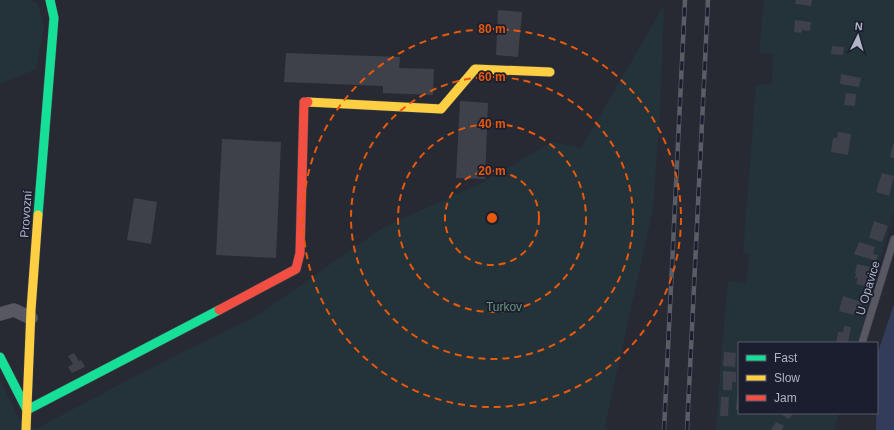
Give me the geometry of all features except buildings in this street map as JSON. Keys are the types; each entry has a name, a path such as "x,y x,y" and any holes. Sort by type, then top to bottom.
{"street":[{"name":"Provozní","path":"26,430 31,318 54,18 50,0"},
{"path":"0,357 27,410 296,269 300,253 304,102 442,109 475,69 550,72"},
{"path":"0,314 14,310 31,318"}],"lane":[{"name":"U Opavice","path":"862,342 894,239"}],"green space":[{"path":"0,0 29,0 38,4 44,28 36,69 0,84"},
{"path":"764,0 894,0 894,210 858,342 738,342 738,414 839,414 834,430 716,430 728,281 746,283 750,254 743,253 756,85 772,84 773,54 759,53"},
{"name":"Turkov","path":"664,5 660,111 653,209 605,426 608,430 0,430 0,380 19,419 35,429 174,356 255,317 382,228 483,182 552,142 581,148"}],"water":[{"path":"894,304 894,430 876,430 876,414 878,414 878,352"}],"railway":[{"path":"664,430 685,0"},
{"path":"687,430 708,0"}],"traffic: fast":[{"path":"38,215 54,18 50,0"},
{"path":"0,357 27,410 219,310"}],"traffic: slow":[{"path":"308,102 441,109 475,69 550,72"},
{"path":"26,430 31,310 38,215"}],"traffic: jam":[{"path":"219,310 296,269 300,253 304,102 308,102"}]}
